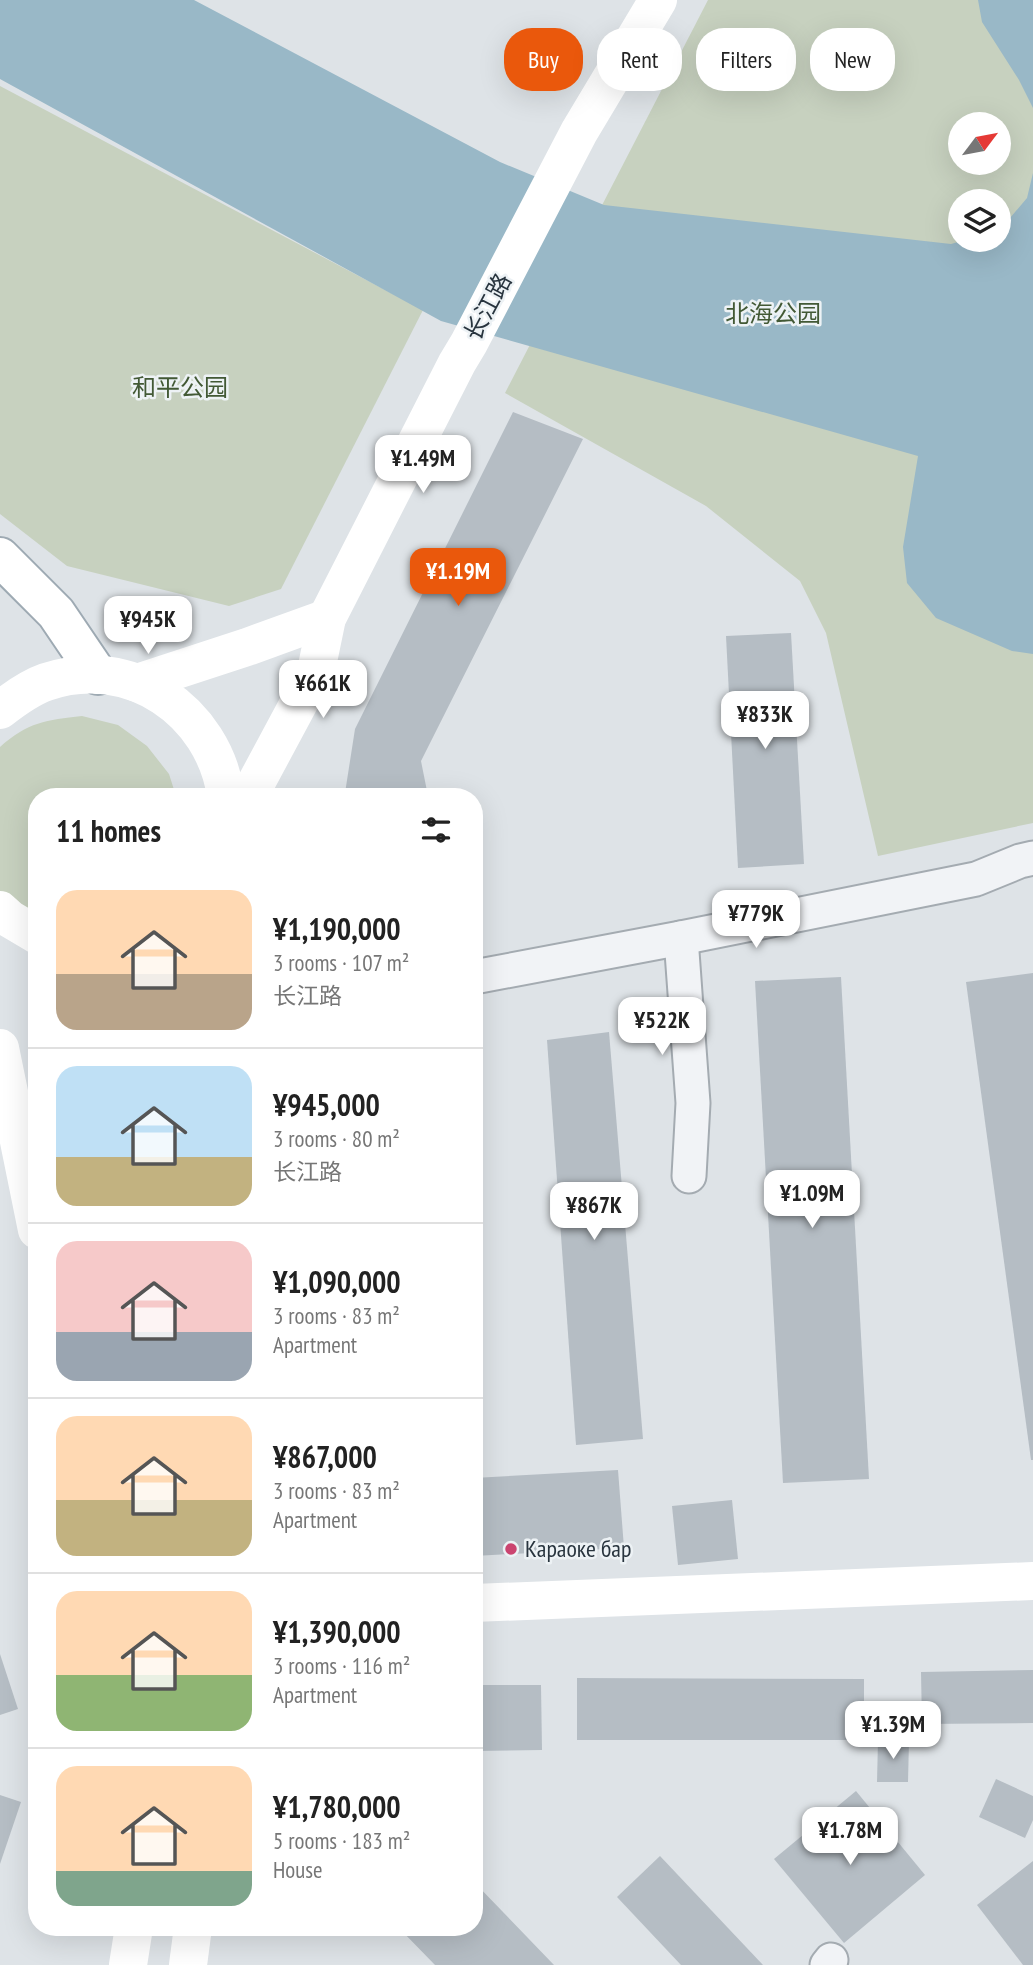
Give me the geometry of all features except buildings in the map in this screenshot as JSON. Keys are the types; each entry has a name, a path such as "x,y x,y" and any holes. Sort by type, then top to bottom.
{"main road":[{"name":"长江路","path":"253,788 316,670 327,618 457,363 579,132 658,0"},
{"path":"0,557 56,613 98,675"},
{"path":"137,683 327,618"},
{"path":"0,710 22,694 46,682 71,676 118,677 137,683 158,692 192,721 217,758 224,788"},
{"path":"0,1048 28,1186"},
{"path":"483,1603 1033,1581"},
{"path":"128,1965 133,1936"},
{"path":"188,1965 192,1936"}],"street":[{"path":"483,974 976,879 1033,858"},
{"path":"681,938 693,1103 688,1176"}],"green space":[{"name":"北海公园","path":"708,0 1033,0 1033,823 878,856 826,633 800,581 706,506 505,393 661,91 682,91 682,50"},
{"name":"和平公园","path":"0,86 423,310 281,589 229,606 67,566 0,514"},
{"path":"82,716 118,725 147,746 169,774 173,788 28,788 28,918 0,900 0,747 29,727"}],"water":[{"path":"0,0 194,0 500,162 604,205 948,244 948,252 1011,252 1011,217 1027,198 1033,173 1033,654 1012,651 936,618 907,583 903,547 918,456 441,321 0,79"},
{"path":"978,0 1033,0 1033,108 1019,80 982,22"}],"place":[{"name":"Караоке бар","path":"511,1549"}]}
